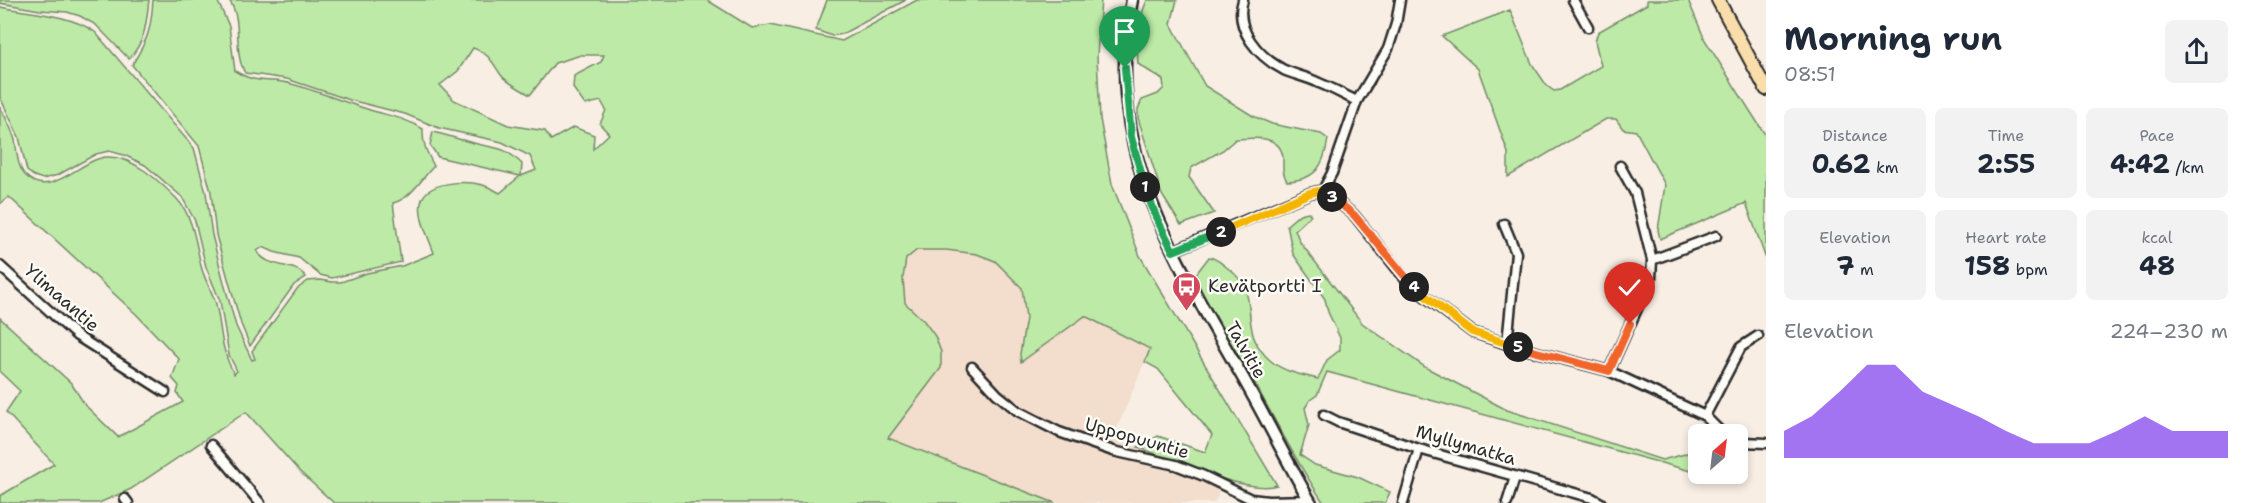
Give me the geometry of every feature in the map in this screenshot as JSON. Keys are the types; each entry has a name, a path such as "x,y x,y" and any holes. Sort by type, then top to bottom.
{"main road":[{"path":"1718,0 1766,89"}],"street":[{"name":"Talvitie","path":"1132,0 1125,68 1131,137 1156,217 1178,265 1258,404 1310,501"},
{"path":"1243,0 1241,6 1245,34 1263,56 1284,70 1317,81 1357,101"},
{"path":"1173,251 1310,193 1323,190 1332,173 1357,101 1388,49 1396,24 1400,0"},
{"path":"1574,0 1587,27"},
{"path":"1609,371 1651,278 1652,260 1635,193 1620,166"},
{"path":"1323,190 1354,215 1410,285 1472,332 1507,344 1609,371 1705,416 1713,424"},
{"path":"1504,224 1516,252 1507,344"},
{"path":"1652,260 1716,236"},
{"name":"Ylimaantie","path":"0,266 76,336 165,392"},
{"path":"1705,416 1741,347 1758,336"},
{"name":"Uppopuuntie","path":"972,367 997,394 1018,411 1059,432 1113,451 1176,465 1251,499 1310,501"},
{"name":"Myllymatka","path":"1324,415 1338,422 1419,449 1593,498 1600,503"},
{"path":"1748,442 1766,443"},
{"path":"211,445 260,503"},
{"path":"1403,503 1419,449"},
{"path":"1507,503 1515,477"}],"shaded area":[{"path":"917,250 946,250 977,254 995,261 1022,288 1026,318 1020,354 1085,316 1150,349 1113,438 1218,476 1218,496 1214,503 1055,503 888,438 941,368 924,321 905,303 903,278 906,259"}],"green space":[{"path":"0,0 149,0 142,38 129,59 96,25 80,16 67,12 0,3"},
{"path":"153,0 217,0 229,26 235,71 243,75 256,80 298,86 402,119 423,129 423,139 434,166 411,193 393,203 401,262 332,278 320,275 299,258 263,247 257,251 262,257 295,269 306,277 294,285 250,346 241,324 216,235 211,192 199,146 132,65 148,34"},
{"path":"229,0 707,0 752,28 770,25 842,41 917,0 1101,0 1097,56 1100,119 1112,184 1140,256 1277,485 1264,487 1229,481 1138,447 1158,436 1205,452 1212,435 1158,369 1145,362 1150,349 1085,316 1021,362 1020,354 1026,318 1022,288 995,261 977,254 946,250 917,250 906,259 903,278 905,303 924,321 935,336 941,352 941,368 888,438 1055,503 334,503 300,472 246,412 131,489 99,503 0,503 0,496 54,464 6,412 20,391 0,372 0,318 71,383 85,405 118,437 183,402 177,393 179,386 172,378 179,359 136,314 9,197 0,204 0,107 14,136 20,167 25,175 35,182 45,184 66,176 97,159 117,158 145,171 176,198 190,221 202,271 216,304 226,356 234,374 237,371 229,355 220,301 206,267 195,221 182,197 145,165 109,151 96,154 58,175 43,179 27,171 19,137 0,97 0,7 73,21 95,32 194,148 206,193 212,235 224,283 236,326 252,360 255,359 252,351 297,289 308,281 341,282 367,273 402,266 434,253 420,209 424,195 430,190 447,184 467,183 483,185 500,193 520,176 438,157 430,145 433,132 509,153 522,164 521,176 536,170 530,156 502,142 439,128 405,114 350,100 287,79 245,73 239,55 236,17","holes":["473,48 490,59 510,83 530,95 555,63 581,55 604,55 601,62 574,76 573,88 585,105 601,101 606,110 600,124 609,134 593,149 594,135 574,127 551,140 545,131 508,125 454,100 440,85 458,71"]},
{"path":"827,0 906,0 842,34 832,36 816,30"},
{"path":"1147,0 1177,0 1171,24 1205,86 1253,116 1272,124 1321,134 1328,139 1324,157 1317,170 1305,178 1287,181 1281,150 1277,145 1266,139 1236,139 1223,150 1191,168 1189,177 1214,213 1181,225 1162,195 1138,118 1138,109 1142,100 1158,94 1164,88 1163,80 1138,64 1136,29"},
{"path":"1647,0 1688,0 1705,40 1766,136 1766,259 1746,203 1660,239 1658,230 1665,185 1636,131 1623,129 1616,119 1606,119 1508,177 1508,153 1478,69 1442,36 1510,10 1532,64 1547,86 1554,91 1560,90 1601,66 1595,41 1598,32 1647,4"},
{"path":"1308,212 1311,215 1295,230 1300,242 1362,323 1425,367 1507,410 1662,460 1688,452 1688,470 1327,372 1317,395 1305,408 1309,425 1300,455 1315,465 1358,477 1390,492 1385,503 1324,503 1211,311 1196,274 1209,257 1229,269 1240,279 1246,290 1251,325 1260,349 1281,368 1318,379 1327,360 1340,350 1340,338 1328,312 1325,299 1293,254 1287,225 1300,214"}],"place":[{"name":"Kevätportti I","path":"1187,312"}],"route":[{"path":"1125,68 1125,89 1131,137 1138,165 1156,217 1173,251 1310,193 1323,190 1354,215 1410,285 1472,332 1513,346 1609,371 1630,324"}]}
